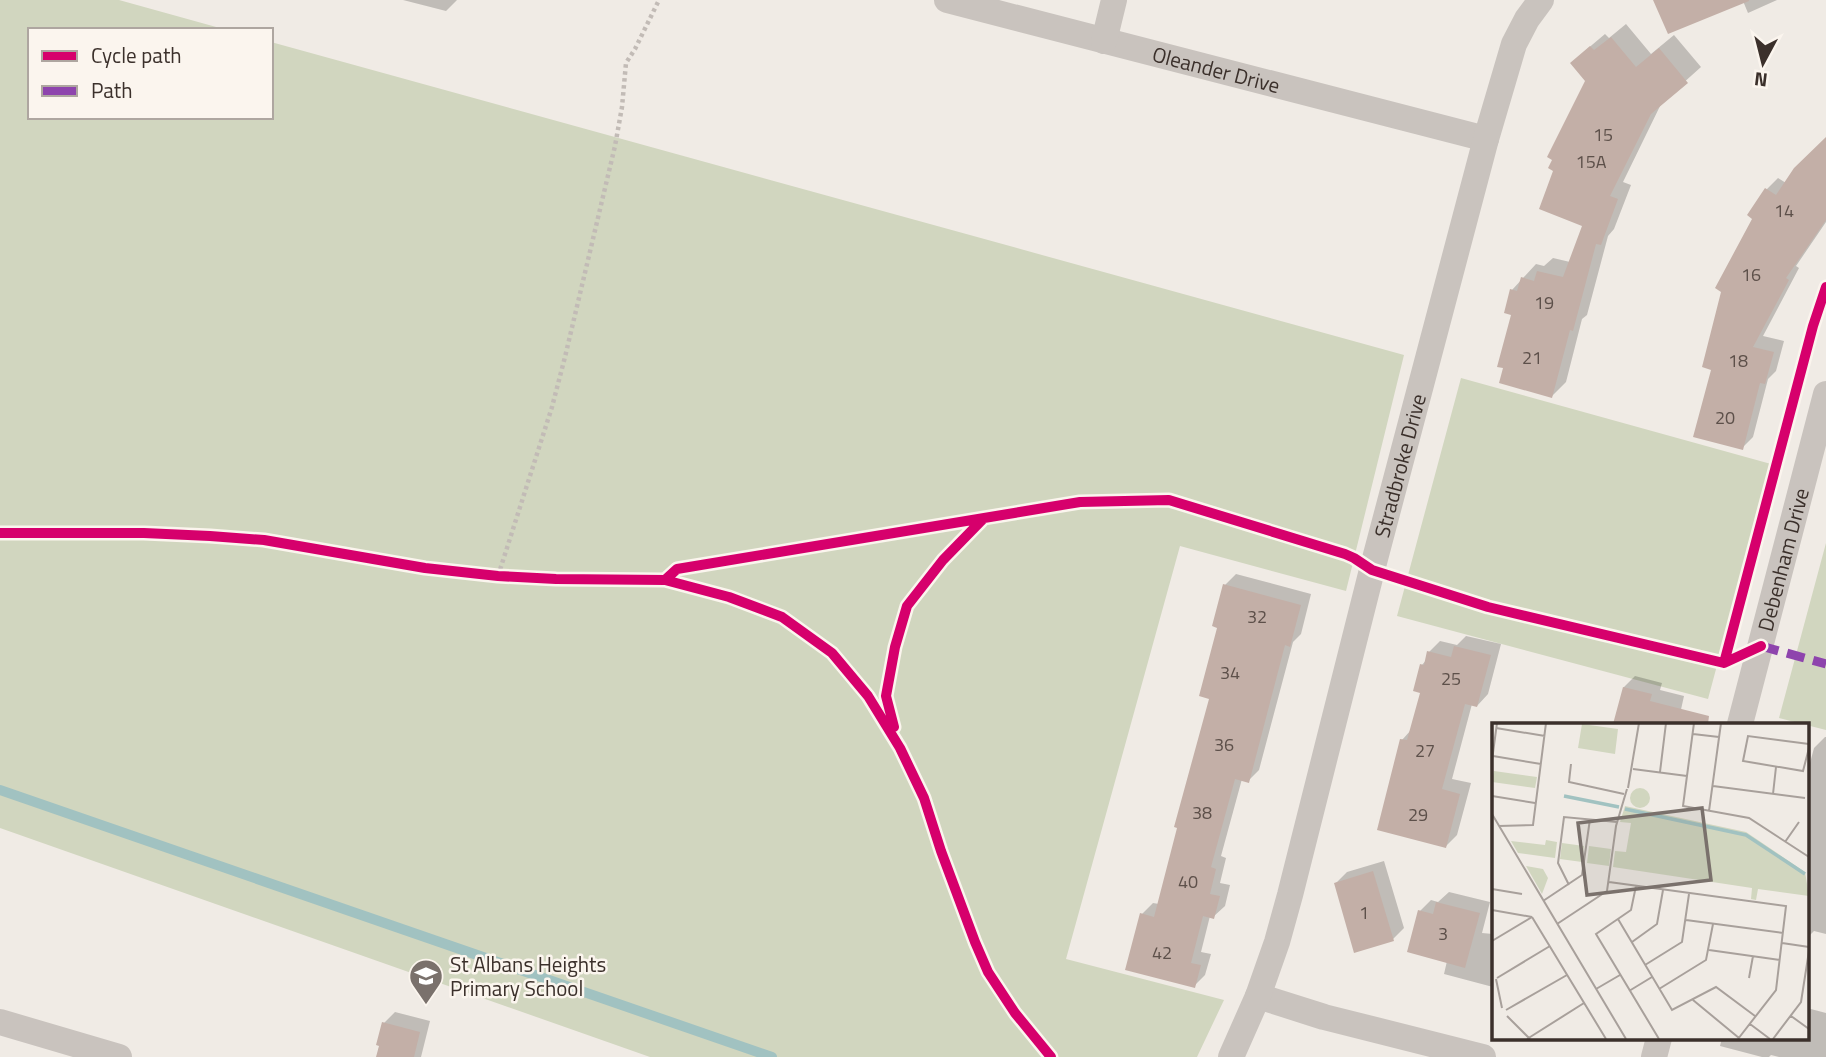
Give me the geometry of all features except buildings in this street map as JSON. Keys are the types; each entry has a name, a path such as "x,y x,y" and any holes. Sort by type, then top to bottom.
{"street":[{"name":"Oleander Drive","path":"947,0 1486,139"},
{"path":"1104,41 1114,0"},
{"name":"Stradbroke Drive","path":"1231,1057 1258,996 1277,942 1486,139 1514,44 1541,0"},
{"name":"Debenham Drive","path":"1740,723 1826,394"},
{"path":"1258,996 1324,1017 1483,1057"},
{"path":"0,1022 119,1057"},
{"path":"1654,1057 1658,1040"}],"path":[{"path":"486,575 504,576 565,357 615,146 626,63 659,0"}],"green space":[{"path":"0,0 119,0 220,28 28,28 28,119 273,119 273,43 1404,355 1346,591 1180,546 1066,959 1224,1000 1197,1057 650,1057 0,828"},
{"path":"1461,378 1771,464 1708,699 1397,616"},
{"path":"1826,543 1826,730 1808,725 1808,723 1779,718"}],"waterway":[{"path":"0,790 772,1057"}],"marked path":[{"path":"1761,646 1826,664"}],"cycle path":[{"path":"1724,663 1813,326 1826,287"},
{"path":"0,533 210,536 264,540 425,568 498,576 665,580 677,569 1080,502 1169,500 1345,554 1372,570 1488,607 1724,663 1761,646"},
{"path":"894,727 886,696 895,647 907,606 943,560 984,518"},
{"path":"665,580 729,597 782,617 832,653 868,696 900,748 924,798 941,851 988,972 1015,1013 1051,1057"}],"place":[{"name":"St Albans Heights Primary School","path":"426,1006"}]}
